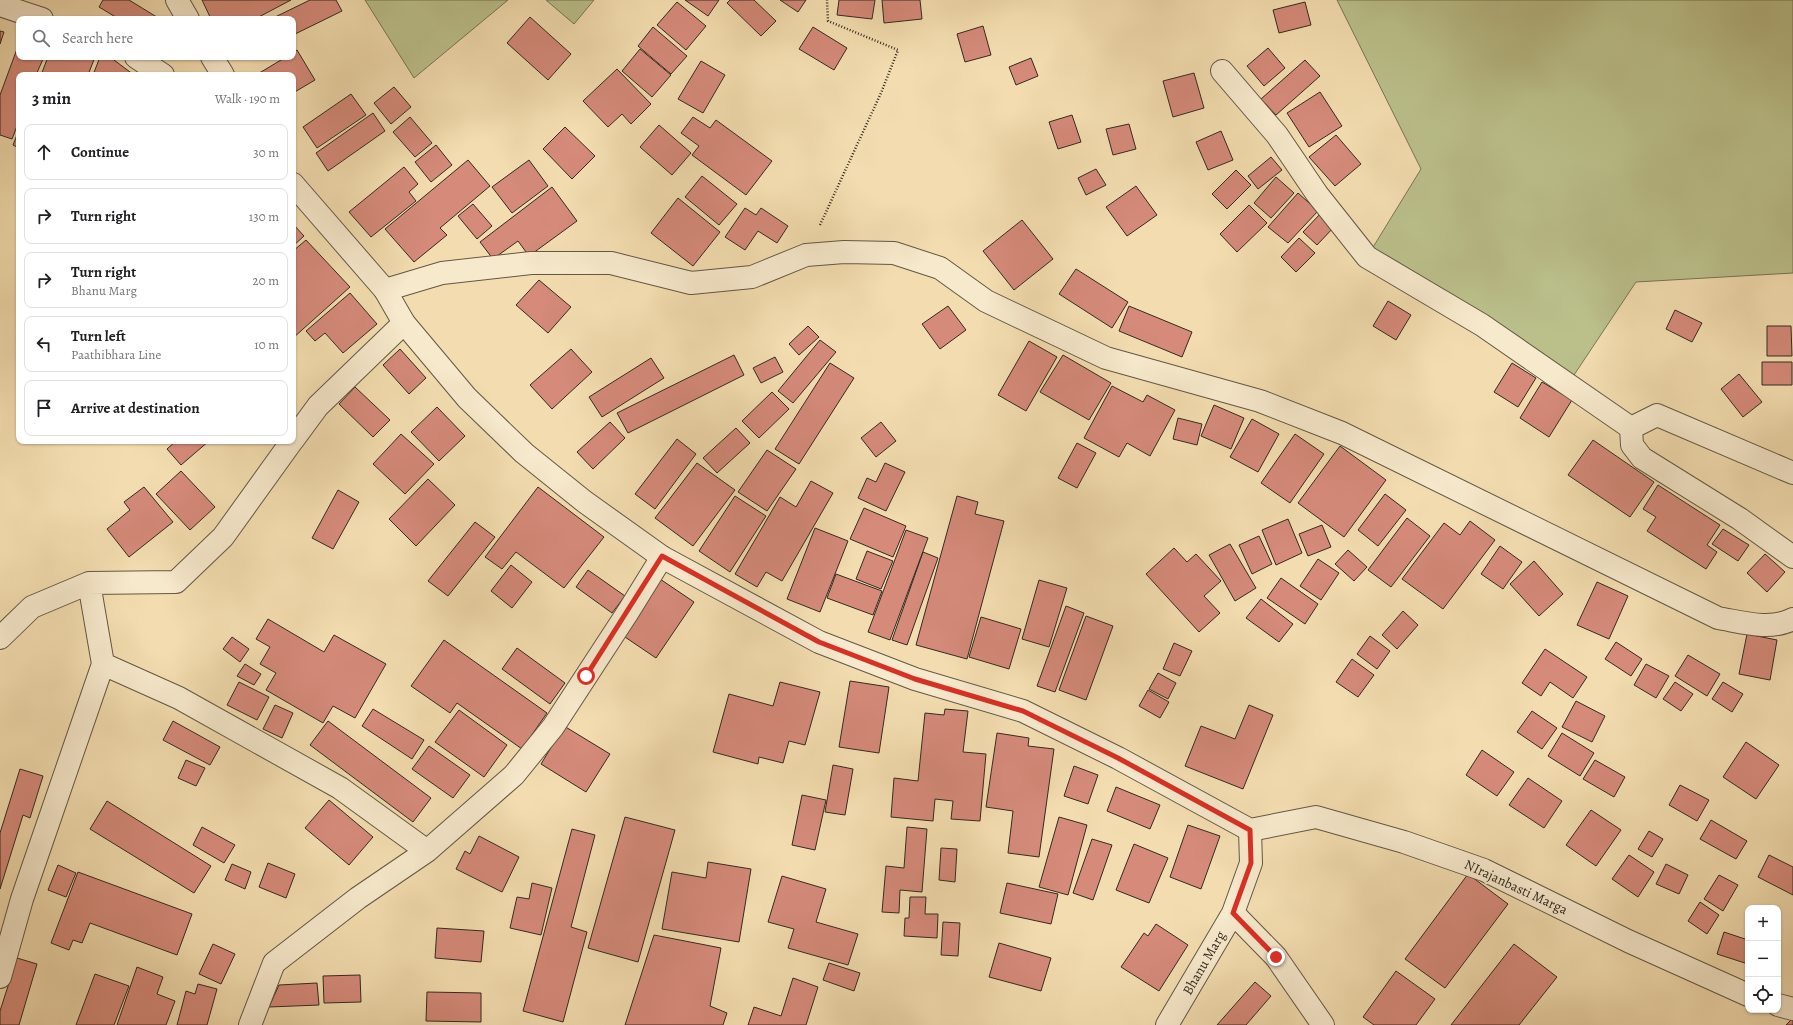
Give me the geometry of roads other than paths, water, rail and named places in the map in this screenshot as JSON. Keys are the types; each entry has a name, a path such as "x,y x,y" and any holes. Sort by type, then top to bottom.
{"street":[{"path":"176,0 186,16"},
{"path":"0,5 33,16"},
{"path":"140,60 158,72"},
{"path":"214,60 221,72"},
{"path":"1222,71 1277,135 1317,194 1367,257 1482,325 1631,428"},
{"path":"296,187 385,290 404,323 467,398 524,453 586,502 662,556 819,642 915,679 1023,711 1118,758 1250,830"},
{"path":"385,290 442,273 531,263 611,263 691,283 752,277 806,255 844,252 894,253 940,268 986,301 1106,358 1260,401 1342,433 1718,618 1762,625 1788,622 1793,619"},
{"path":"296,437 318,406 404,323"},
{"path":"1631,428 1657,415 1793,473"},
{"path":"1631,428 1632,445 1642,458 1740,520 1793,557"},
{"path":"0,638 32,607 90,583 176,582 222,537 291,444"},
{"path":"250,1025 274,963 358,898 427,851 514,775 553,727 628,612 662,556"},
{"path":"0,978 22,899 104,664 90,583"},
{"path":"104,664 179,698 340,788 427,851"},
{"name":"NIrajanbasti Marga","path":"1250,830 1316,817 1404,842 1484,870 1628,941 1745,995"},
{"name":"Bhanu Marg","path":"1168,1025 1233,913 1251,863 1250,830"},
{"path":"1233,913 1276,957 1323,1025"},
{"path":"1781,1006 1793,1008"}]}
